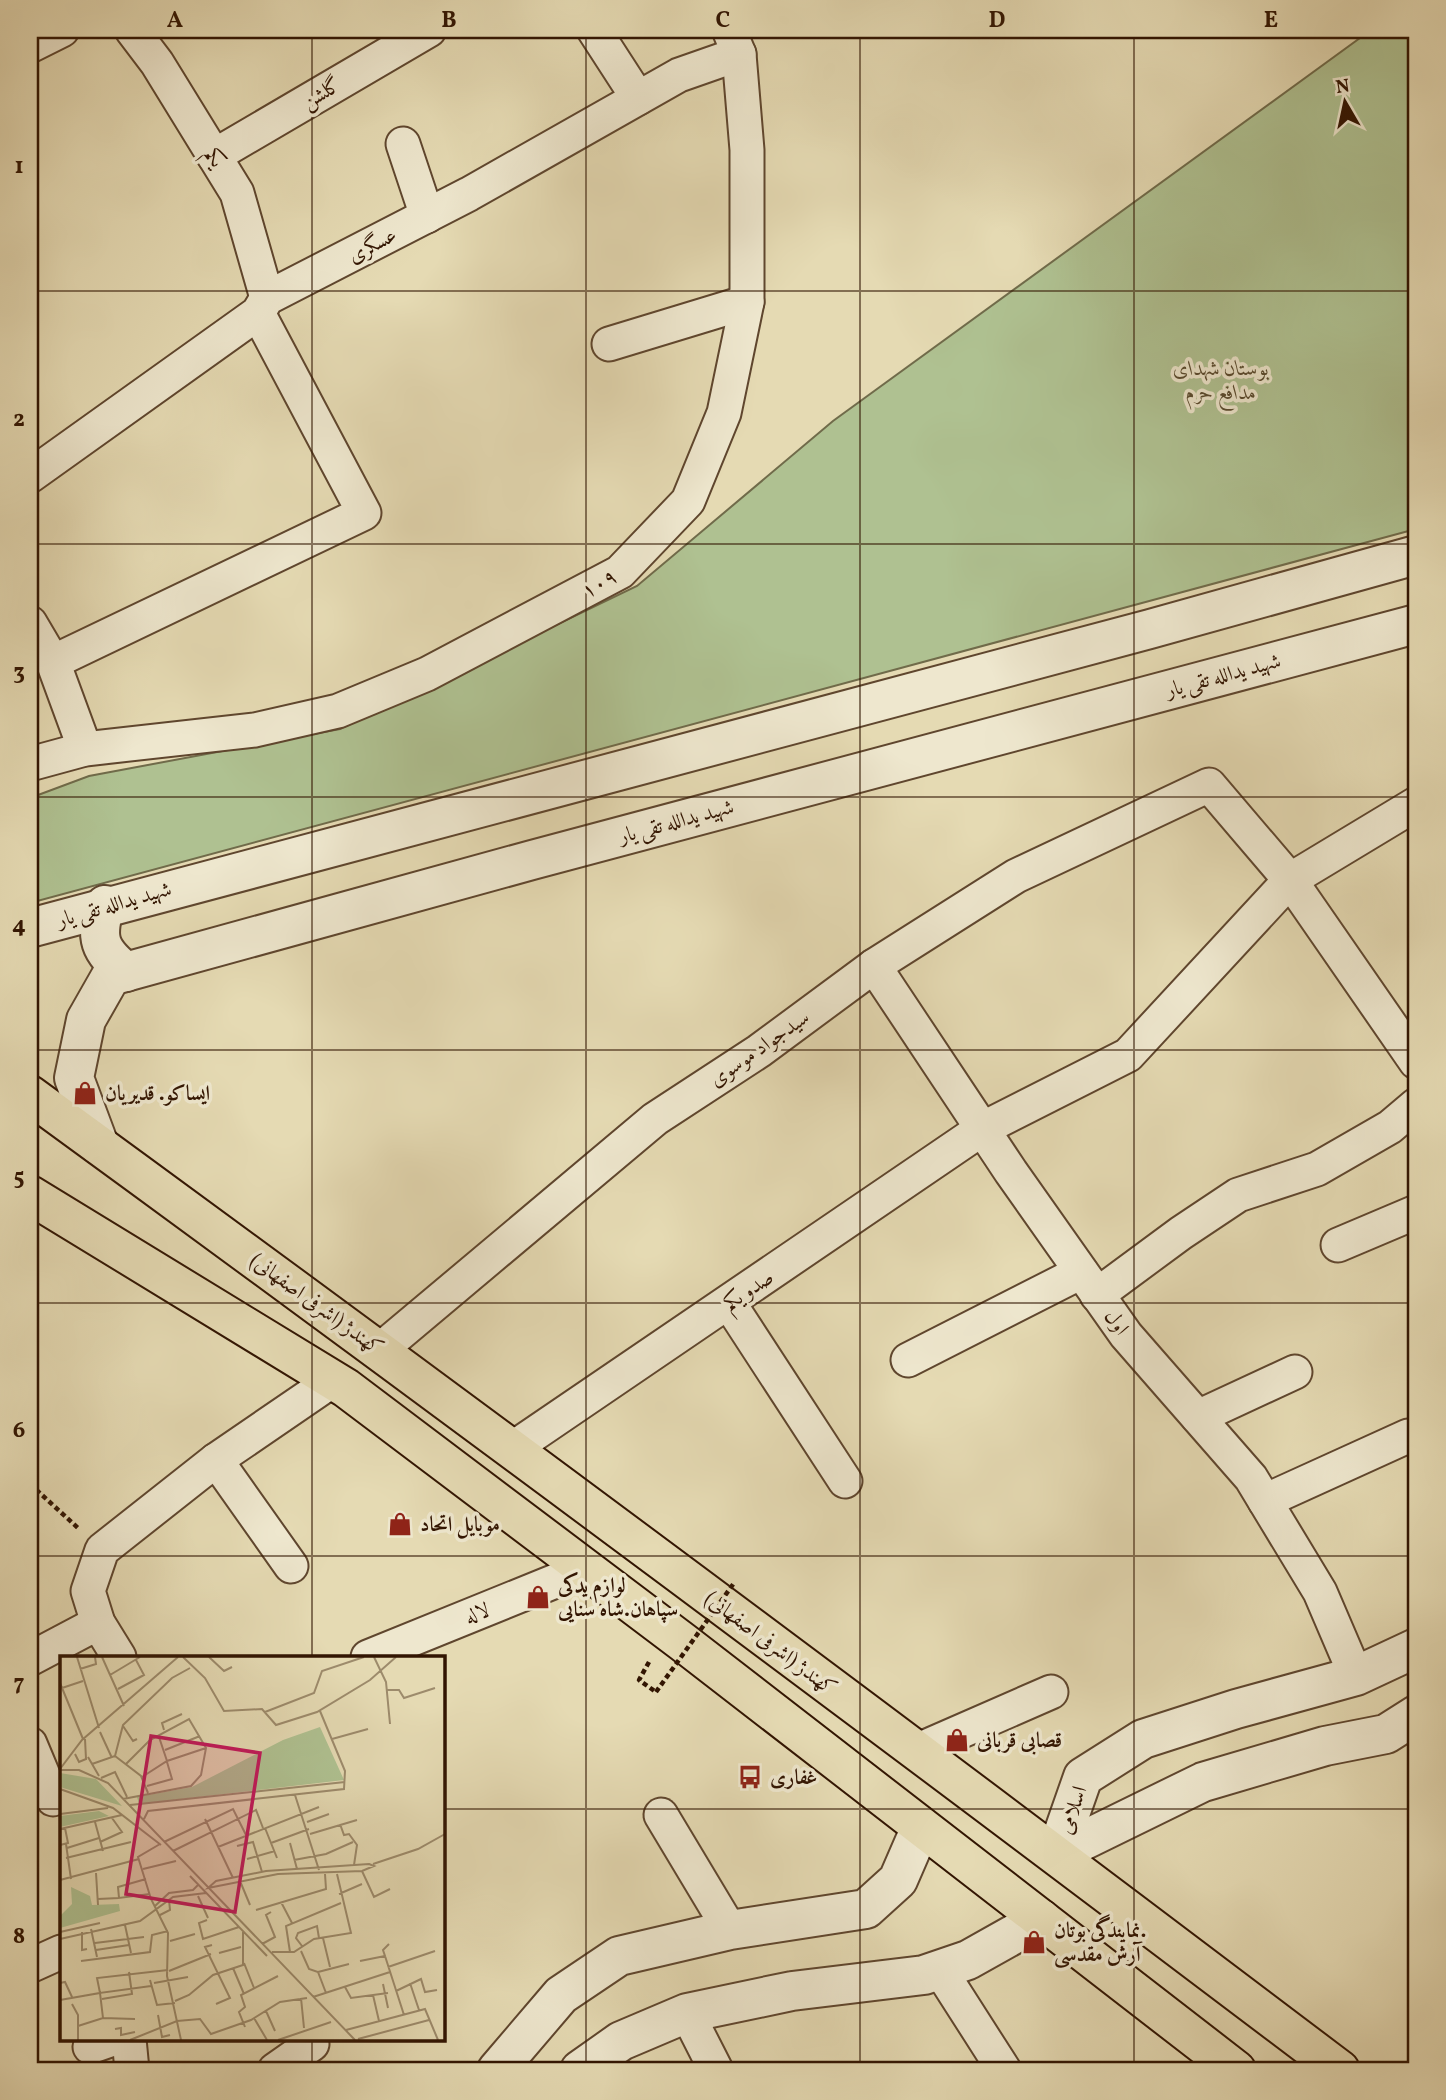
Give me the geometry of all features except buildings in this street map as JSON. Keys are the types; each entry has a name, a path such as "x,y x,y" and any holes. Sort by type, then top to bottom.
{"main road":[{"name":"کهندژ (اشرفی اصفهانی)","path":"30,1095 380,1350 1056,1854 1340,2070"},
{"path":"30,1195 333,1380 585,1569 1236,2070"}],"street":[{"path":"30,46 62,30"},
{"name":"یکم","path":"53,662 364,513 263,306 237,193 132,30"},
{"name":"گلشن","path":"214,156 429,30"},
{"path":"594,30 638,98"},
{"name":"عسگری","path":"30,476 263,306 734,42"},
{"name":"۱۰۹","path":"30,765 85,749 255,730 338,711 427,674 620,572 688,501 724,413 747,302 747,150 734,42"},
{"path":"403,144 427,216"},
{"path":"609,344 747,302"},
{"name":"شهید یدالله تقی یار","path":"30,928 105,905 1124,636 1416,555"},
{"path":"30,623 53,662 85,749"},
{"name":"شهید یدالله تقی یار","path":"99,1145 74,1077 86,1020 111,976 532,860 1416,624"},
{"name":"سیدجواد موسوی","path":"380,1350 655,1119 759,1051 874,966 1016,876 1174,799 1209,785 1290,880"},
{"name":"صدو یکم","path":"512,1449 982,1129 1128,1055 1290,880 1416,804"},
{"path":"1290,880 1416,1062"},
{"path":"105,905 98,931 106,956 126,972"},
{"name":"اول","path":"874,966 982,1129 1126,1335 1251,1478 1320,1592 1356,1676"},
{"path":"908,1360 1089,1283 1238,1195 1317,1169 1390,1127 1416,1105"},
{"path":"1338,1245 1416,1212"},
{"path":"729,1303 845,1481"},
{"path":"1198,1418 1295,1372"},
{"path":"118,1656 98,1623 88,1591 102,1550 216,1460 333,1380"},
{"path":"1265,1501 1408,1436"},
{"path":"216,1460 291,1566"},
{"name":"لاله","path":"383,1655 585,1569"},
{"path":"30,1659 98,1623"},
{"name":"اسلامی","path":"1056,1854 1083,1777 1143,1739 1236,1709 1356,1676 1416,1648"},
{"path":"916,1751 1051,1692"},
{"name":"اسلامی","path":"1056,1854 1203,1782 1325,1746 1386,1734 1416,1715"},
{"path":"30,1744 53,1799"},
{"path":"661,1815 730,1930"},
{"path":"497,2070 561,1995 619,1956 730,1930 866,1909 898,1880 921,1827"},
{"path":"580,2070 621,2041 687,2012 792,1991 924,1975 968,1960 1041,1919"},
{"path":"30,1966 60,1952"},
{"path":"940,1970 1004,2070"},
{"path":"687,2012 716,2070"},
{"path":"129,2040 132,2070"},
{"path":"275,2070 315,2051"}],"path":[{"path":"30,1484 102,1550"},
{"path":"639,1679 656,1692 734,1583"}],"green space":[{"name":"بوستان شهدای مدافع حرم","path":"1371,30 1416,30 1416,529 30,903 30,798 89,776 340,729 637,586 833,421"}],"place":[{"name":"ایساکو. قدیریان","path":"85,1093"},
{"name":"موبایل اتحاد","path":"400,1524"},
{"name":"لوازم یدکی سپاهان.شاه سنایی","path":"538,1597"},
{"name":"قصابی قربانی","path":"957,1740"},
{"name":"غفاری","path":"750,1777"},
{"name":"نمایندگی بوتان. آرش مقدسی","path":"1034,1942"}]}
